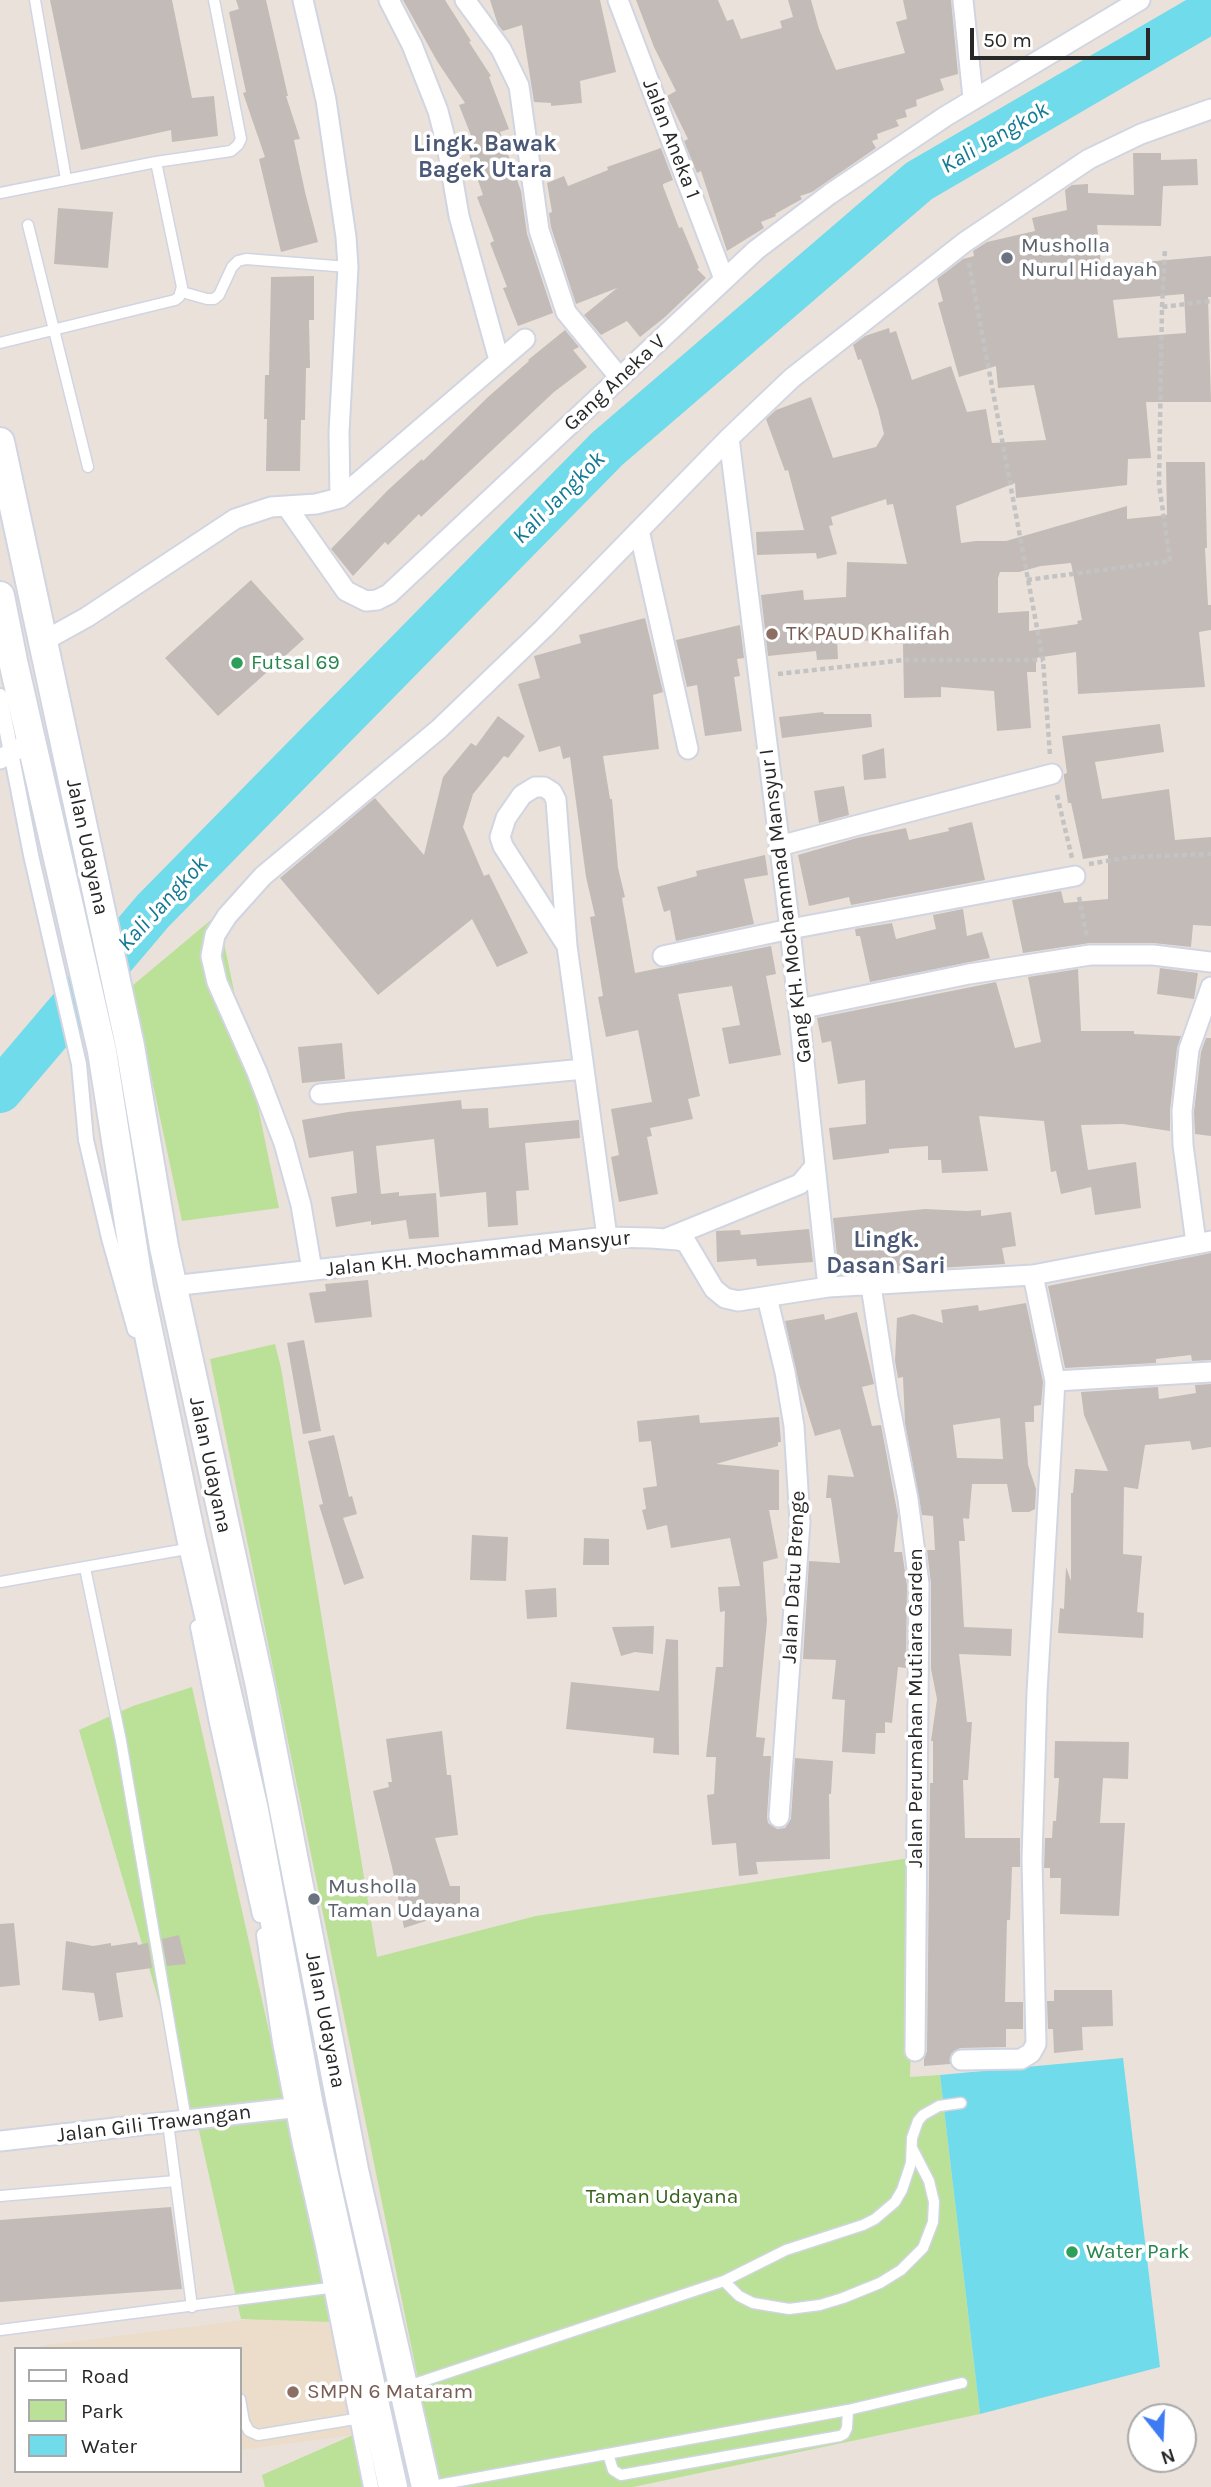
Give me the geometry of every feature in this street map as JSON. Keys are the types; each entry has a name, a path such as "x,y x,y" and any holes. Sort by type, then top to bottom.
{"main road":[{"name":"Jalan Udayana","path":"0,442 130,1046 172,1286 282,1797 354,2170 426,2487"},
{"name":"Jalan Udayana","path":"0,596 14,751 52,887 90,1057 139,1287 186,1547 254,1810 301,2106 366,2417 393,2487"},
{"path":"186,1547 224,1529"}],"street":[{"path":"303,0 326,100 348,267 339,432 340,498"},
{"path":"389,0 412,45 438,111 450,158 459,216 499,360"},
{"path":"465,0 501,48 519,86 540,230 566,312 620,378"},
{"name":"Jalan Aneka 1","path":"618,0 724,279"},
{"path":"963,0 973,98"},
{"name":"Gang Aneka V","path":"287,507 346,592 366,601 377,600 389,594 756,250 830,194 973,98 1140,0"},
{"path":"312,1270 302,1205 284,1143 257,1072 217,982 211,956 215,935 227,916 263,876 439,729 544,628 729,438 792,378 965,242 1090,159 1141,134 1211,109"},
{"path":"42,642 86,617 247,513 271,507 316,504 340,498 524,339"},
{"name":"Gang KH. Mochammad Mansyur I","path":"729,438 790,929 828,1287"},
{"path":"639,530 688,749"},
{"path":"0,696 14,751"},
{"path":"779,846 1052,774"},
{"path":"567,946 503,846 500,837 506,818 522,795 535,787 544,787 552,792 556,800 567,946 607,1237"},
{"path":"663,956 1074,871"},
{"path":"799,1009 969,974 1090,955 1153,954 1211,962"},
{"path":"1203,1242 1183,1144 1182,1111 1189,1049 1211,987"},
{"path":"320,1094 584,1069"},
{"path":"665,1239 800,1184 815,1166"},
{"name":"Jalan KH. Mochammad Mansyur","path":"172,1286 607,1237 678,1240 688,1244 714,1289 725,1298 738,1301 828,1287 1033,1275 1203,1242"},
{"path":"961,2060 1021,2059 1031,2053 1036,2044 1032,1859 1037,1692 1055,1381 1033,1275"},
{"name":"Jalan Perumahan Mutiara Garden","path":"871,1286 888,1397 908,1499 919,1584 915,2051"},
{"name":"Jalan Datu Brenge","path":"767,1297 785,1372 794,1426 800,1522 779,1817"},
{"path":"1055,1381 1211,1372"},
{"name":"Jalan Gili Trawangan","path":"0,2141 301,2106"},
{"path":"366,2417 371,2487"}],"lane":[{"path":"35,0 66,180"},
{"path":"0,193 156,162 231,151 238,145 240,139 214,0"},
{"path":"156,162 182,292"},
{"path":"28,225 88,467"},
{"path":"182,292 214,299 219,295 232,267 238,261 246,259 348,267"},
{"path":"0,343 175,300 182,292"},
{"path":"0,1582 186,1547"},
{"path":"85,1568 121,1741 177,2121 176,2181 192,2306"},
{"path":"404,2387 724,2281 786,2250 863,2225 886,2212 895,2202 908,2177 914,2129 923,2115 939,2106 961,2103"},
{"path":"724,2281 739,2296 753,2303 789,2309 820,2305 843,2298 880,2283 901,2270 923,2248 933,2222 932,2192 925,2171 912,2148"},
{"path":"0,2196 176,2181"},
{"path":"0,2330 340,2286"},
{"path":"426,2487 848,2410 962,2383"},
{"path":"242,2410 249,2431 258,2435 366,2417"},
{"path":"608,2454 613,2470 621,2475 840,2436 845,2434 847,2428 848,2410"},
{"path":"621,2475 621,2487"}],"path":[{"path":"965,242 1043,660 1052,774 1090,955"},
{"path":"1027,580 1170,561 1159,484 1161,307 1165,250"},
{"path":"1161,307 1211,301"},
{"path":"759,677 904,660 1043,660"},
{"path":"1074,871 1130,857 1211,854"}],"shaded area":[{"name":"SMPN 6 Mataram","path":"330,2309 353,2435 242,2450 242,2347 41,2346"}],"green space":[{"path":"218,914 279,1208 182,1221 132,986"},
{"name":"Taman Udayana","path":"275,1344 377,1957 536,1916 916,1857 910,2077 940,2075 980,2414 633,2487 440,2487 210,1359"},
{"path":"192,1687 334,2322 241,2319 198,2126 190,2107 79,1730 133,1706"},
{"path":"353,2435 365,2487 265,2487 262,2475"}],"water":[{"path":"1123,2058 1160,2367 980,2414 940,2075"}],"building":[{"path":"50,0 172,0 192,98 214,96 218,136 172,142 171,130 81,150"},
{"path":"236,0 266,0 286,96 300,139 294,140 318,242 281,252 259,159 265,157 243,93 246,92 229,12 239,9"},
{"path":"403,0 445,0 491,76 489,77 509,129 500,132 521,191 527,234 553,313 518,326 490,243 494,241 477,197 483,195 468,151 476,148 459,105 465,103 437,61"},
{"path":"490,0 600,0 616,72 580,81 582,103 551,106 551,103 534,102 522,25 503,31 498,25"},
{"path":"636,0 718,0 727,21 733,19 741,39 782,28 780,21 793,17 788,0 811,0 819,29 836,70 905,53 896,22 907,19 903,0 951,0 958,74 940,79 944,90 916,100 917,106 905,110 907,117 896,120 899,126 877,134 878,139 872,141 876,148 812,192 800,196 802,199 775,214 776,216 761,222 764,228 727,251 701,171 697,173 684,141 688,139 667,96 676,91 654,47"},
{"path":"661,148 673,180 663,186 679,228 682,227 699,268 697,269 706,278 640,337 627,321 601,335 584,315 617,288 576,304 551,227 549,213 552,212 547,183 564,176 568,186 608,170 607,167"},
{"path":"1133,153 1161,153 1161,160 1197,159 1198,185 1163,186 1161,226 1097,225 1101,266 1211,256 1211,297 1208,297 1211,402 1146,402 1151,458 1128,459 1127,485 1016,498 1015,483 956,506 961,543 1006,541 1127,506 1127,519 1167,515 1166,462 1205,462 1205,548 1211,630 1199,632 1205,687 1078,694 1076,652 1036,658 1036,672 1027,672 1031,728 997,731 994,691 941,687 941,697 904,698 903,644 837,638 838,659 817,660 816,651 768,656 761,595 803,590 804,600 846,597 847,562 907,564 893,504 887,505 886,499 831,517 833,525 829,526 837,554 817,559 816,553 757,555 756,532 804,530 788,470 785,471 766,419 776,410 811,397 833,458 876,447 884,434 861,359 858,360 853,345 865,336 889,328 890,333 896,331 912,380 951,366 967,412 986,409 992,443 1046,440 1034,385 998,388 996,366 959,377 938,303 943,301 937,279 963,259 974,256 973,251 987,242 1035,231 1032,218 1067,210 1065,190 1072,185 1088,184 1088,193 1134,195","holes":["1184,294 1186,333 1118,338 1113,300","1071,563 1082,620 1077,621 1078,624 1029,631 1029,611 998,613 1000,572 1019,572 1041,566"]},
{"path":"58,208 113,212 108,268 54,264"},
{"path":"314,276 314,320 309,320 310,368 306,368 300,471 266,471 265,375 269,375 271,277"},
{"path":"565,330 579,347 573,350 587,367 554,392 421,517 419,514 388,545 385,542 353,576 331,549 388,490 422,459 423,461 528,360"},
{"path":"251,580 304,639 218,716 165,658"},
{"path":"645,618 663,692 653,695 659,749 603,756 612,799 618,868 625,897 622,898 635,973 771,946 776,974 766,976 781,1055 729,1064 722,1028 740,1025 732,986 678,994 700,1096 688,1099 693,1119 650,1128 652,1136 647,1137 658,1194 619,1202 611,1157 619,1155 611,1109 652,1102 638,1030 606,1037 598,997 603,996 590,917 595,916 586,877 570,757 563,759 560,746 539,752 518,684 540,678 534,656 581,643 579,635"},
{"path":"740,625 744,658 737,659 740,676 734,677 742,731 705,736 697,685 687,687 676,640"},
{"path":"823,712 871,714 872,727 782,738 779,717"},
{"path":"498,716 525,736 508,758 504,756 473,794 463,827 484,876 489,874 528,953 497,967 472,919 378,995 280,878 375,798 424,855 443,777 471,743 476,746"},
{"path":"1160,724 1164,752 1095,762 1102,799 1169,789 1175,840 1211,837 1211,926 1193,925 1191,947 1153,943 1090,943 1023,953 1012,900 1061,891 1064,903 1108,899 1108,855 1083,859 1071,803 1068,803 1062,736"},
{"path":"884,748 886,778 864,780 862,755"},
{"path":"844,786 849,815 819,823 814,791"},
{"path":"972,822 985,880 851,905 849,897 809,906 798,855 857,838 906,828 909,840 949,831 948,828"},
{"path":"765,855 768,875 744,879 754,924 676,941 670,910 664,912 657,887 697,876 696,871"},
{"path":"963,909 967,936 982,932 990,958 870,982 860,936 856,936 855,929 892,923 896,939 936,929 933,915"},
{"path":"1160,968 1198,973 1194,999 1157,994"},
{"path":"1078,969 1081,1031 1134,1031 1134,1034 1181,1036 1177,1048 1170,1131 1123,1124 1081,1125 1088,1170 1136,1162 1141,1208 1095,1215 1091,1187 1061,1194 1056,1171 1051,1172 1044,1121 979,1116 988,1171 942,1173 941,1160 928,1160 928,1146 889,1149 889,1153 833,1160 829,1128 866,1124 865,1080 838,1084 831,1041 822,1043 817,1018 996,982 1015,1048 1041,1042 1028,977"},
{"path":"1206,1038 1211,1038 1211,1136 1195,1134 1194,1112 1201,1052"},
{"path":"342,1043 345,1079 302,1083 298,1047"},
{"path":"461,1100 462,1109 488,1108 489,1128 579,1120 580,1138 525,1143 529,1190 516,1191 518,1225 488,1227 486,1192 440,1197 434,1139 376,1146 381,1194 399,1192 399,1196 436,1193 439,1237 409,1239 406,1220 371,1225 371,1221 336,1227 331,1197 357,1193 353,1151 309,1158 302,1120 348,1112"},
{"path":"925,1209 981,1210 981,1216 1011,1212 1016,1246 1002,1248 1005,1264 839,1274 833,1218"},
{"path":"809,1229 813,1262 757,1266 756,1259 717,1262 716,1231 740,1230 741,1235"},
{"path":"1211,1253 1211,1360 1192,1361 1191,1355 1156,1359 1156,1363 1065,1368 1048,1286"},
{"path":"368,1280 372,1317 315,1323 309,1293 326,1291 325,1284"},
{"path":"1026,1303 1043,1382 1041,1405 1034,1406 1034,1422 1025,1422 1028,1465 1036,1489 1035,1509 1029,1512 1012,1512 1007,1484 972,1484 969,1519 963,1518 965,1541 959,1541 964,1627 1012,1629 1011,1656 959,1654 967,1722 972,1722 968,1780 963,1780 965,1838 1020,1838 1020,1867 1012,1867 1010,1920 1007,1920 1005,2002 1023,2002 1023,2029 1006,2029 1006,2047 960,2048 951,2054 950,2064 924,2066 927,2051 930,1783 933,1783 931,1741 937,1699 931,1669 931,1584 927,1550 935,1550 933,1516 922,1515 905,1423 903,1377 898,1378 895,1361 897,1318 913,1314 943,1323 941,1310 978,1305 979,1311","holes":["1000,1418 1003,1459 957,1458 953,1425"]},
{"path":"857,1312 874,1384 862,1387 872,1426 881,1425 898,1516 894,1552 902,1552 907,1585 906,1668 898,1667 892,1723 885,1722 885,1733 876,1733 875,1754 842,1752 845,1700 832,1699 836,1660 803,1659 809,1561 840,1563 831,1498 826,1498 828,1475 854,1477 840,1429 815,1436 799,1384 785,1321 824,1314 825,1320"},
{"path":"304,1340 321,1431 303,1434 287,1343"},
{"path":"1211,1384 1211,1447 1192,1450 1190,1441 1145,1445 1138,1489 1124,1487 1123,1554 1142,1556 1137,1612 1144,1613 1143,1638 1058,1633 1060,1608 1064,1609 1066,1567 1071,1581 1071,1493 1075,1469 1108,1471 1084,1415 1081,1392 1158,1387 1159,1399 1196,1393 1195,1385"},
{"path":"699,1415 700,1423 779,1417 781,1442 778,1442 778,1446 716,1464 779,1470 779,1510 769,1510 778,1558 763,1562 767,1621 756,1737 765,1738 763,1756 771,1756 767,1817 768,1823 777,1829 785,1828 791,1819 795,1758 833,1761 829,1794 830,1859 756,1862 758,1874 739,1876 736,1843 712,1845 707,1795 714,1794 716,1757 706,1757 716,1667 723,1667 725,1611 720,1612 718,1587 740,1586 730,1538 671,1548 667,1525 647,1530 642,1510 646,1509 643,1488 657,1486 651,1441 639,1442 637,1421"},
{"path":"334,1435 349,1497 352,1496 357,1514 343,1518 364,1578 344,1585 319,1505 323,1504 308,1441"},
{"path":"472,1535 508,1537 506,1581 470,1580"},
{"path":"584,1538 609,1539 609,1565 583,1565"},
{"path":"556,1588 557,1617 527,1619 525,1590"},
{"path":"654,1626 653,1654 635,1652 621,1656 612,1627"},
{"path":"666,1639 678,1640 679,1755 653,1753 654,1738 566,1729 571,1682 659,1691"},
{"path":"442,1731 447,1775 451,1775 458,1835 435,1838 450,1886 460,1886 460,1915 444,1915 404,1928 373,1791 389,1787 388,1782 392,1782 386,1739"},
{"path":"1055,1741 1129,1742 1128,1779 1103,1778 1100,1823 1125,1823 1119,1916 1060,1914 1061,1878 1050,1878 1050,1868 1044,1868 1045,1838 1052,1838 1053,1821 1056,1821 1059,1778 1054,1778"},
{"path":"14,1923 20,1985 0,1987 0,1924"},
{"path":"179,1935 186,1964 167,1966 162,1939"},
{"path":"66,1941 93,1946 148,1943 152,1968 116,1973 123,2017 99,2021 94,1993 62,1990"},
{"path":"1054,1990 1112,1990 1113,2026 1082,2027 1083,2050 1054,2053 1053,2029 1048,2029 1047,2001 1054,2001"},
{"path":"171,2207 182,2289 0,2302 0,2220"}],"waterway":[{"name":"Kali Jangkok","path":"0,1091 153,911 607,449 919,181 1204,15 1211,14"}],"place":[{"name":"Musholla Nurul Hidayah","path":"1007,258"},
{"name":"TK PAUD Khalifah","path":"772,634"},
{"name":"Futsal 69","path":"237,663"},
{"name":"Musholla Taman Udayana","path":"314,1899"},
{"name":"Water Park","path":"1072,2252"},
{"name":"SMPN 6 Mataram","path":"293,2392"}],"district":[{"name":"Lingk. Bawak Bagek Utara","path":"485,157"},
{"name":"Lingk. Dasan Sari","path":"886,1253"}]}
